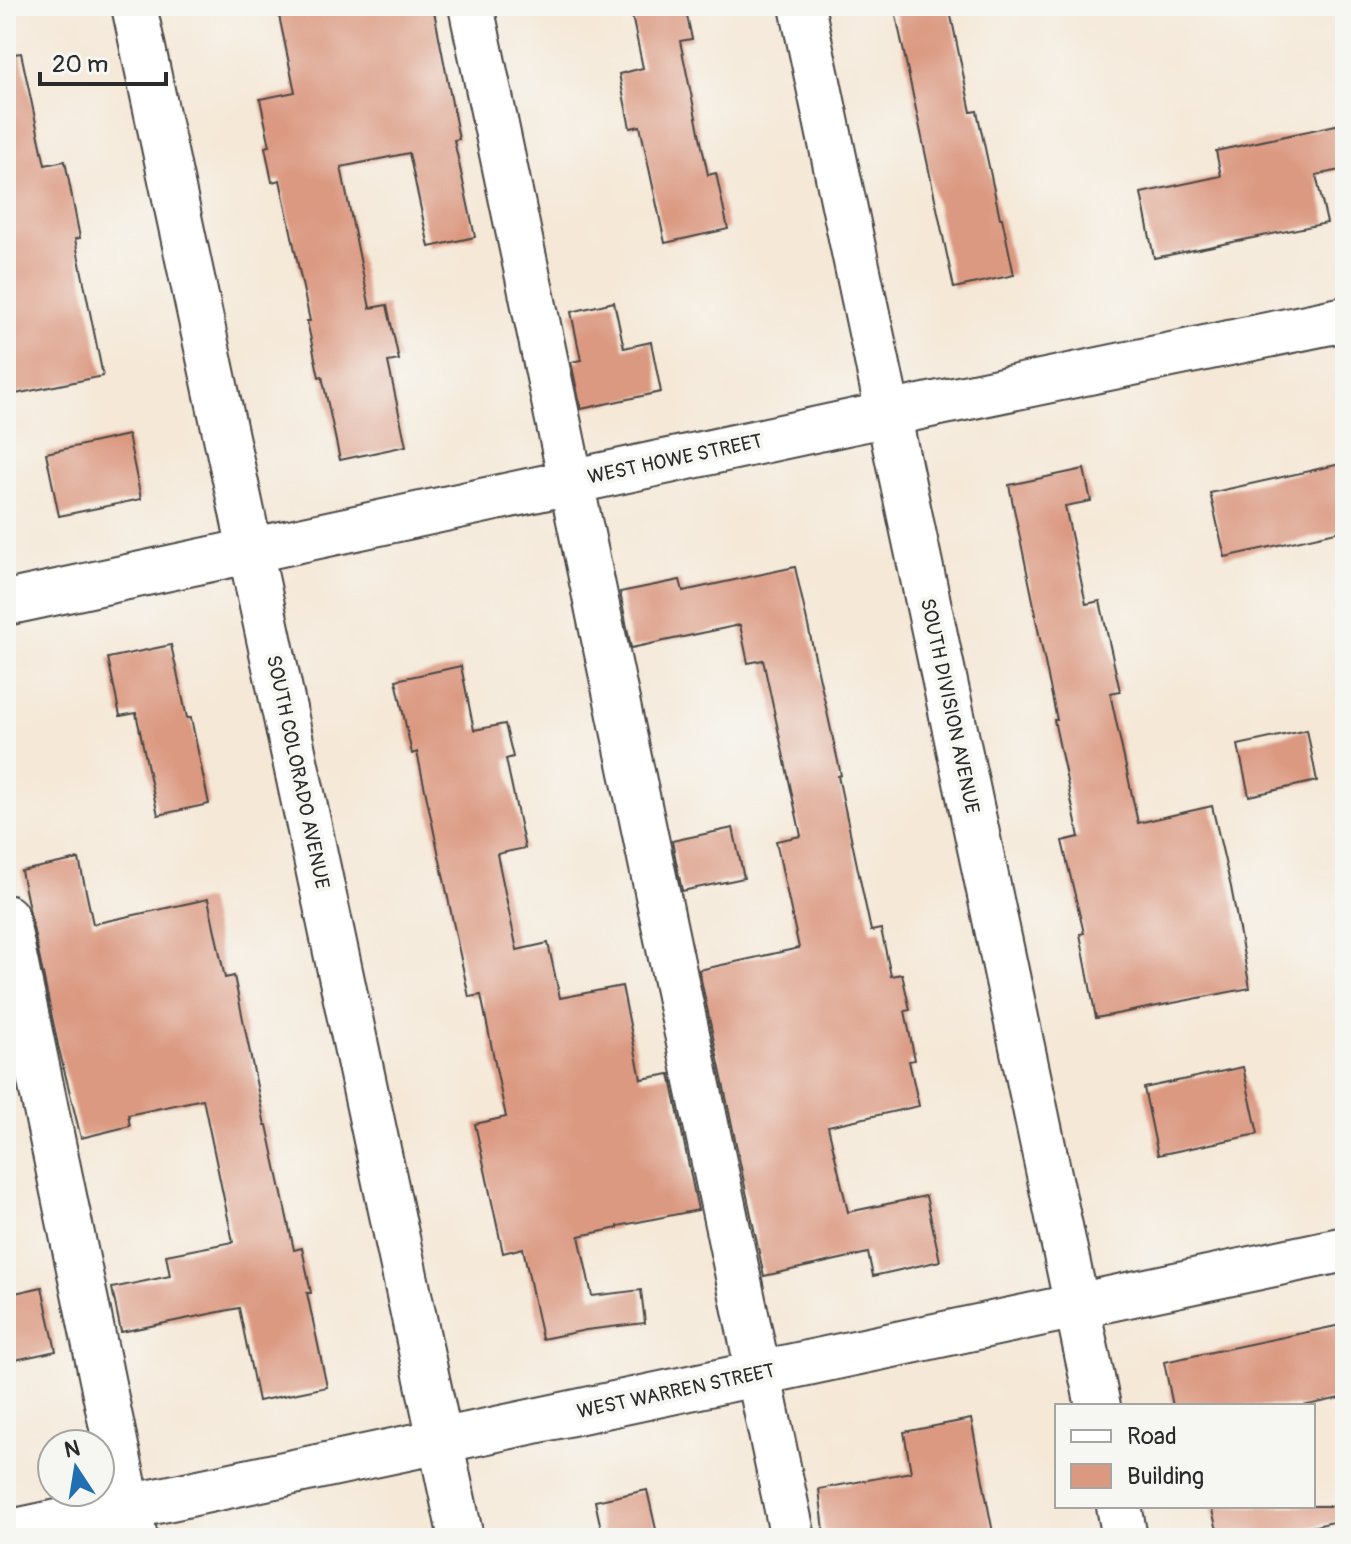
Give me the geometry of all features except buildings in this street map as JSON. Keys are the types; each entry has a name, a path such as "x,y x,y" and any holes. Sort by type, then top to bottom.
{"street":[{"name":"SOUTH COLORADO AVENUE","path":"134,6 461,1538"},
{"path":"471,6 793,1538"},
{"name":"SOUTH DIVISION AVENUE","path":"802,6 1098,1404"},
{"name":"WEST HOWE STREET","path":"6,603 1345,319"},
{"path":"6,917 132,1523"},
{"name":"WEST WARREN STREET","path":"6,1533 132,1523 440,1441 1345,1249"},
{"path":"1119,1508 1125,1538"}]}
